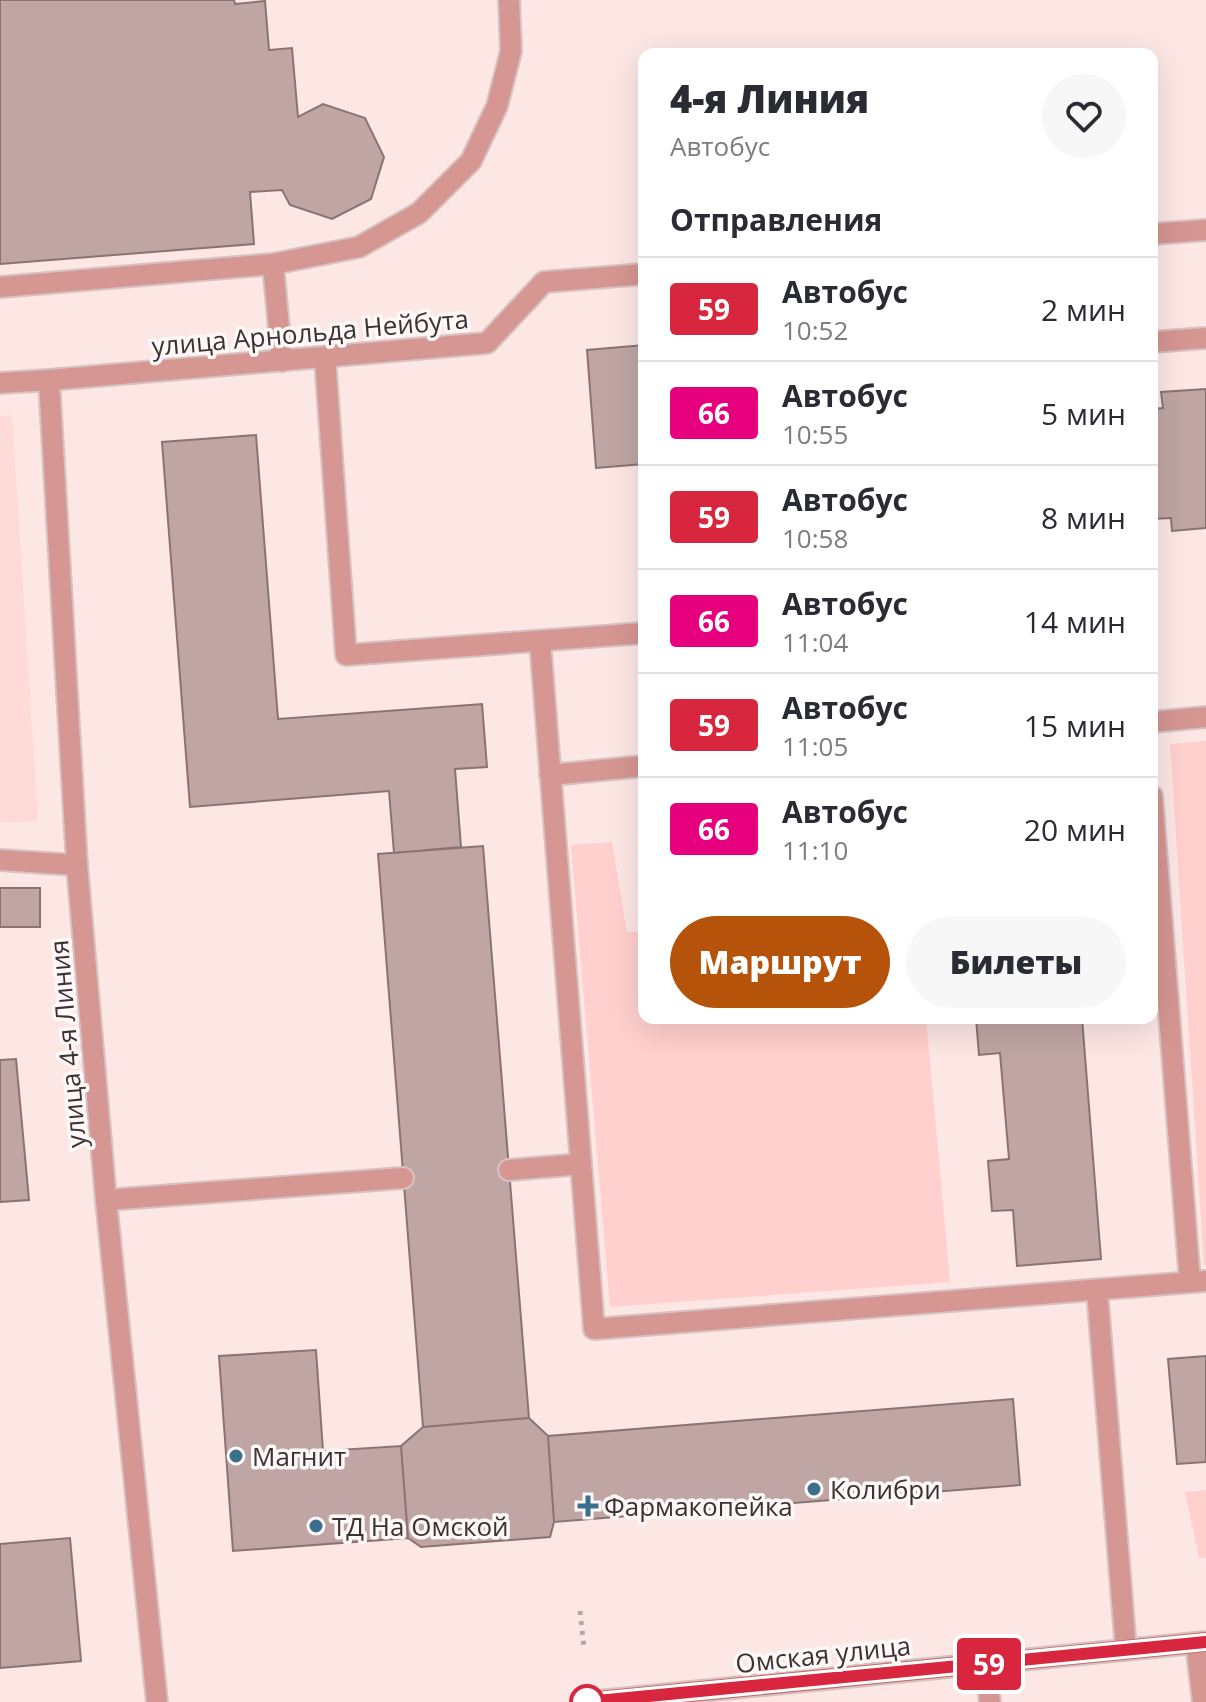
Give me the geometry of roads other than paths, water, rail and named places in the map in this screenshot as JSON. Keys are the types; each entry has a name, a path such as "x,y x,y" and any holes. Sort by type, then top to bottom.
{"main road":[{"name":"Омская улица","path":"588,1702 1201,1642"}],"street":[{"path":"0,287 273,264 359,247 419,213 471,161 497,106 511,51 509,0"},
{"path":"1158,234 1206,230"},
{"path":"273,264 282,361"},
{"name":"улица Арнольда Нейбута","path":"0,383 487,343 544,282 638,274"},
{"path":"1158,342 1206,338"},
{"path":"325,358 346,655 638,633"},
{"name":"улица 4-я Линия","path":"49,380 77,865 106,1200 157,1702"},
{"path":"540,641 594,1329 1198,1282 1158,859"},
{"path":"1158,721 1206,717"},
{"path":"550,775 638,767"},
{"path":"0,860 77,865"},
{"path":"509,1170 581,1164"},
{"path":"106,1200 403,1178"},
{"path":"1097,1290 1126,1650"},
{"path":"1201,1642 1203,1702"},
{"path":"985,1664 990,1702"}],"place":[{"name":"Магнит","path":"236,1456"},
{"name":"Колибри","path":"814,1489"},
{"name":"Фармакопейка","path":"588,1506"},
{"name":"ТД На Омской","path":"316,1526"}]}
